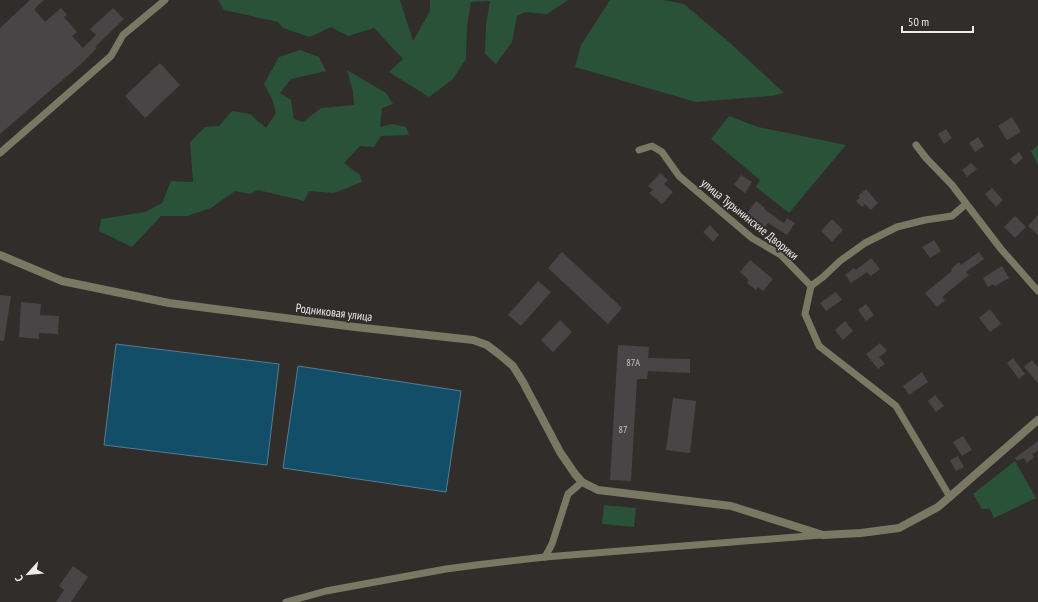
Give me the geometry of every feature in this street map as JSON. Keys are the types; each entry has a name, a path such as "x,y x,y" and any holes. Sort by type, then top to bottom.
{"street":[{"path":"0,153 111,56 123,35 165,0"},
{"path":"916,145 926,158 952,185 1001,249 1038,291"},
{"name":"улица Турынинские Дворики","path":"639,150 652,146 662,152 679,176 752,238 781,256 811,286"},
{"path":"950,497 896,406 819,346 805,314 811,286 864,243 897,227 925,220 952,216 966,204"},
{"name":"Родниковая улица","path":"0,255 62,281 169,303 355,327 473,340 487,345 513,366 560,452 582,482 598,490 731,506 824,535"},
{"path":"286,602 326,591 476,565 545,557 861,533 899,528 938,507 1038,420"},
{"path":"545,557 552,544 568,494 582,482"}],"green space":[{"path":"218,0 400,0 413,41 430,11 430,0 568,0 547,14 525,12 517,16 512,42 496,64 485,54 486,25 490,1 471,2 467,26 466,59 452,80 429,97 389,72 403,59 374,28 348,36 331,27 310,37 283,28 278,22 224,10"},
{"path":"610,0 663,0 684,4 730,43 784,93 771,96 696,102 575,67 581,45"},
{"path":"300,50 319,57 326,71 291,79 280,93 291,100 294,119 303,122 321,108 354,105 353,92 347,70 386,93 393,104 382,108 380,127 392,124 406,127 409,135 381,136 374,147 360,146 344,163 360,175 362,182 334,193 309,191 304,201 258,190 250,194 235,191 211,208 187,216 161,216 132,247 99,231 101,219 145,212 162,203 171,181 193,182 190,142 205,127 219,126 232,111 250,114 266,128 276,113 272,99 264,84 279,57"},
{"path":"729,116 758,127 846,145 789,213 756,187 760,180 711,139"},
{"path":"1038,145 1038,165 1031,151"},
{"path":"1015,461 1036,498 994,518 990,509 982,509 973,494"},
{"path":"604,505 636,508 634,527 602,524"}],"water":[{"path":"116,344 279,364 267,465 104,445"},
{"path":"298,366 461,391 446,492 283,468"}],"building":[{"path":"30,0 44,0 34,9 45,22 61,8 67,15 64,17 77,32 72,36 83,48 96,35 90,29 113,8 124,19 95,47 97,48 82,63 0,134 0,28"},
{"path":"160,63 180,85 145,118 125,96"},
{"path":"1012,117 1021,132 1007,140 998,126"},
{"path":"946,129 952,138 944,144 938,134"},
{"path":"978,137 984,146 975,152 969,143"},
{"path":"1019,152 1023,158 1015,165 1010,159"},
{"path":"971,163 977,169 967,177 962,170"},
{"path":"660,173 668,180 664,184 673,192 662,204 649,193 653,190 648,186"},
{"path":"741,175 752,182 745,193 734,185"},
{"path":"992,188 1003,200 996,207 985,194"},
{"path":"866,189 878,203 871,210 865,204 862,207 856,201 860,198 858,196"},
{"path":"756,201 765,208 764,209 784,223 787,218 795,223 787,235 768,223 764,229 745,216"},
{"path":"1038,215 1038,235 1028,226"},
{"path":"1015,216 1026,227 1015,238 1004,227"},
{"path":"832,219 843,230 832,242 821,231"},
{"path":"710,225 719,235 713,242 703,232"},
{"path":"934,240 941,251 930,258 922,247"},
{"path":"562,252 622,308 608,324 548,268"},
{"path":"979,252 984,259 966,272 969,275 942,297 945,300 937,307 925,293 952,271 951,269 959,262 961,265"},
{"path":"871,258 880,269 871,276 867,272 851,283 845,275 854,268 856,270"},
{"path":"750,260 773,279 763,291 758,287 756,290 747,283 749,280 740,272"},
{"path":"1002,266 1009,278 995,286 993,284 988,287 983,278"},
{"path":"538,281 551,292 521,326 508,315"},
{"path":"836,292 842,300 826,311 820,303"},
{"path":"0,295 11,296 4,341 0,341"},
{"path":"21,302 41,304 40,315 59,316 58,334 39,333 39,339 19,337"},
{"path":"866,304 874,315 866,321 858,310"},
{"path":"990,309 1001,324 990,332 979,318"},
{"path":"560,320 572,332 553,352 541,340"},
{"path":"845,321 853,331 843,340 835,330"},
{"path":"880,343 887,351 879,357 885,364 878,369 866,354"},
{"path":"618,345 649,347 648,358 690,359 690,373 648,371 647,379 637,379 631,481 610,480"},
{"path":"1013,358 1025,374 1019,379 1007,363"},
{"path":"1032,360 1038,367 1038,383 1024,367"},
{"path":"922,372 928,382 909,395 903,386"},
{"path":"935,395 944,406 936,412 928,401"},
{"path":"673,398 696,401 690,453 666,450"},
{"path":"963,436 972,450 962,456 953,442"},
{"path":"1038,441 1038,451 1032,454 1034,457 1027,463 1024,458 1017,461 1015,458"},
{"path":"958,456 964,467 956,471 950,460"},
{"path":"73,566 88,577 71,602 56,602 64,590 59,586"}]}
